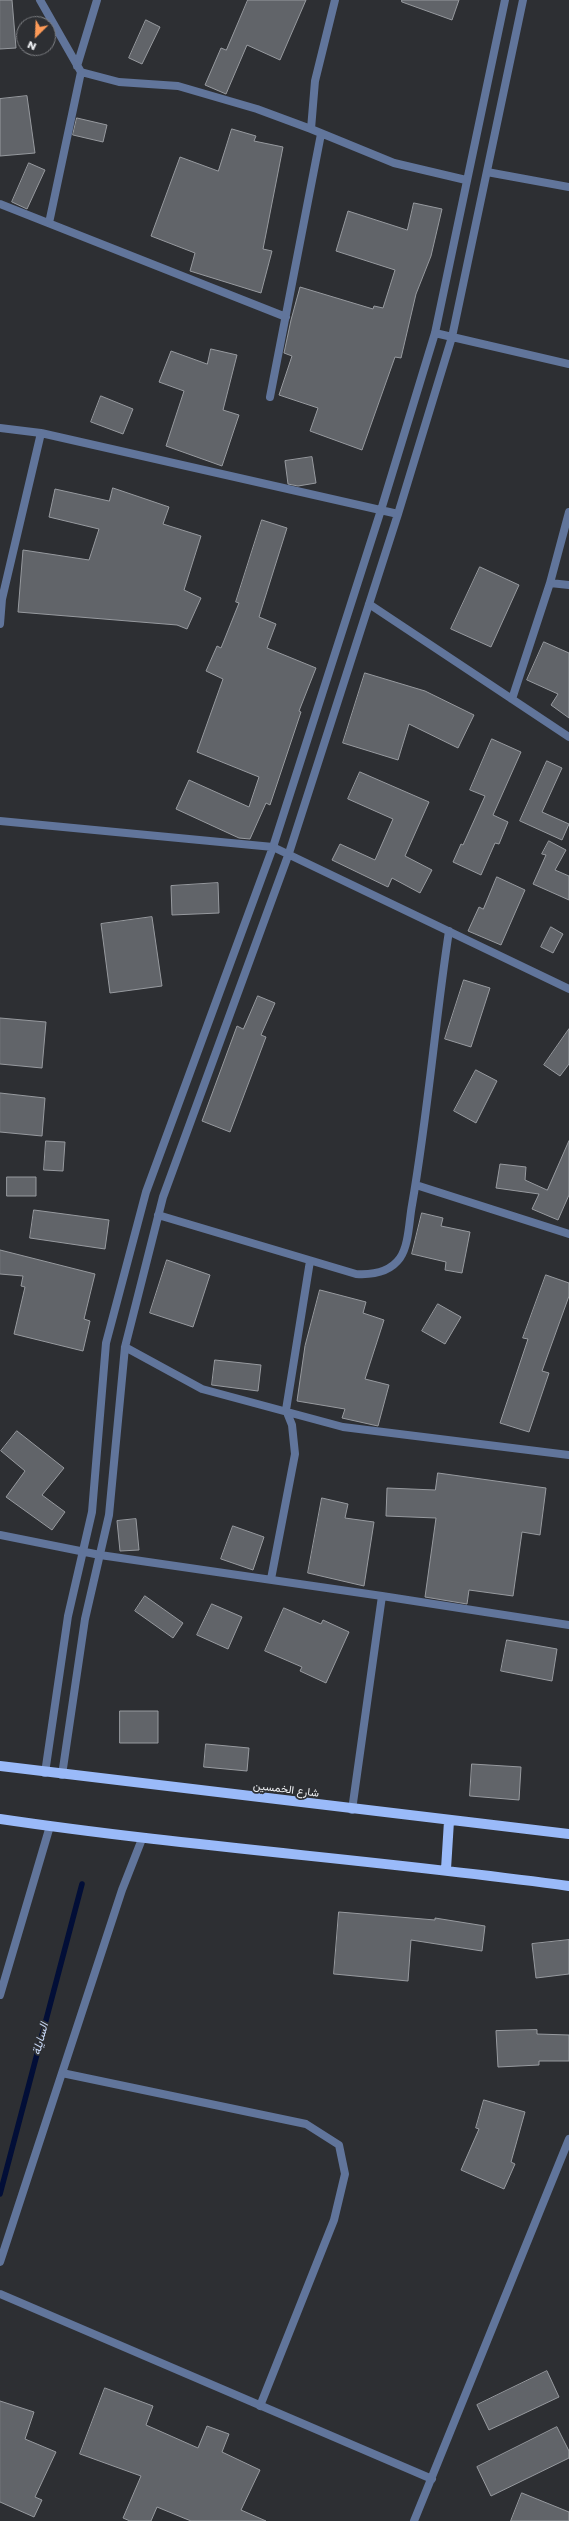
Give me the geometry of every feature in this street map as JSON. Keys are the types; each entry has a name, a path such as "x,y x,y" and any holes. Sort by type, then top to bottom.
{"main road":[{"name":"شارع الخمسين","path":"0,1766 45,1773 352,1810 569,1834"},
{"path":"0,1819 142,1839 446,1869 569,1886"},
{"path":"446,1869 449,1821"}],"street":[{"path":"40,0 79,69 119,82 178,86 257,108 394,163 466,180"},
{"path":"49,223 79,69 97,0"},
{"path":"311,129 315,81 335,0"},
{"path":"45,1773 68,1616 92,1512 106,1343 146,1192 273,847 381,510 435,333 505,0"},
{"path":"62,1775 85,1619 109,1515 125,1347 158,1215 230,1010 289,853 398,514 452,337 523,0"},
{"path":"270,397 321,134"},
{"path":"487,172 569,187"},
{"path":"0,204 286,317"},
{"path":"435,333 569,364"},
{"path":"0,428 41,433 398,514"},
{"path":"0,624 1,599 41,433"},
{"path":"512,699 550,583 569,512"},
{"path":"550,583 569,585"},
{"path":"369,604 569,737"},
{"path":"0,821 273,847 289,853 569,989"},
{"path":"158,1215 356,1274 367,1275 377,1273 394,1265 404,1250 416,1185 436,1015 449,931"},
{"path":"416,1185 569,1234"},
{"path":"271,1579 295,1454 292,1425 286,1410 310,1260"},
{"path":"125,1347 202,1389 286,1410 343,1427 569,1455"},
{"path":"0,1535 100,1555 271,1579 569,1625"},
{"path":"352,1810 382,1596"},
{"path":"0,1995 50,1826"},
{"path":"0,2262 122,1890 142,1839"},
{"path":"62,2072 306,2124 339,2145 345,2174 334,2220 260,2406"},
{"path":"414,2521 569,2139"},
{"path":"0,2294 432,2479"}],"building":[{"path":"0,0 12,0 16,48 0,49"},
{"path":"248,0 306,0 280,60 247,45 226,94 205,85 221,48 226,50"},
{"path":"402,0 459,0 452,20 402,2"},
{"path":"146,20 160,27 142,64 129,58"},
{"path":"27,96 35,153 0,156 0,99"},
{"path":"77,118 107,125 103,142 73,135"},
{"path":"232,129 256,136 254,141 283,147 263,249 272,251 261,293 190,271 195,253 151,236 180,157 218,171"},
{"path":"29,163 45,170 27,209 12,202"},
{"path":"414,203 442,209 431,256 416,294 401,358 395,357 362,450 310,431 318,408 279,395 292,356 284,353 300,287 373,309 374,306 383,308 395,270 336,251 348,211 407,230"},
{"path":"211,349 237,355 223,410 239,415 222,466 166,446 184,391 159,382 171,351 207,364"},
{"path":"101,396 133,409 123,434 91,422"},
{"path":"312,457 316,483 298,486 288,484 285,461"},
{"path":"113,488 169,507 163,524 201,536 184,590 201,598 187,629 177,625 18,612 23,550 89,560 99,529 49,517 55,489 109,501"},
{"path":"262,520 287,528 259,617 276,624 267,648 316,668 299,711 301,712 270,805 266,803 250,839 239,838 176,809 189,780 249,807 259,777 197,752 223,679 206,671 217,646 221,648 239,603 236,602"},
{"path":"480,567 519,585 491,647 451,629"},
{"path":"544,642 569,653 569,718 551,705 558,694 527,680"},
{"path":"365,673 425,691 474,715 458,748 409,724 398,760 343,743"},
{"path":"492,739 521,752 493,815 508,822 499,844 495,843 481,875 453,862 461,844 463,845 485,796 470,790"},
{"path":"547,761 562,768 542,812 569,824 562,840 520,821"},
{"path":"360,772 429,802 405,856 432,870 420,893 392,878 388,887 332,860 340,844 375,860 393,819 348,799"},
{"path":"549,841 566,850 555,870 569,876 569,900 533,884 546,855 542,854"},
{"path":"497,877 525,890 501,945 468,931 479,907 483,909"},
{"path":"218,883 219,913 172,915 171,886"},
{"path":"152,917 162,986 110,993 101,924"},
{"path":"551,927 563,934 553,953 541,947"},
{"path":"464,980 490,988 471,1047 445,1039"},
{"path":"258,996 275,1003 261,1035 266,1037 230,1132 202,1121 237,1026 243,1029"},
{"path":"0,1018 46,1022 42,1068 0,1064"},
{"path":"569,1029 569,1064 560,1076 544,1065"},
{"path":"476,1070 497,1081 476,1123 454,1111"},
{"path":"0,1093 45,1098 42,1136 0,1132"},
{"path":"46,1141 65,1142 63,1171 44,1170"},
{"path":"569,1141 569,1195 558,1220 532,1209 539,1194 496,1188 500,1164 526,1167 525,1180 547,1190"},
{"path":"7,1177 36,1177 36,1196 7,1196"},
{"path":"34,1210 109,1220 105,1249 30,1238"},
{"path":"422,1213 443,1218 441,1226 470,1232 462,1273 445,1270 446,1262 412,1254"},
{"path":"0,1250 95,1274 84,1319 90,1321 83,1351 14,1334 25,1287 21,1286 23,1276 0,1274"},
{"path":"167,1260 210,1275 193,1327 150,1313"},
{"path":"546,1275 569,1283 569,1296 542,1371 549,1373 529,1432 500,1423 528,1339 523,1338"},
{"path":"320,1290 366,1302 363,1313 384,1320 365,1379 389,1385 378,1426 342,1418 345,1409 297,1401 305,1346"},
{"path":"438,1304 461,1317 445,1344 422,1331"},
{"path":"215,1360 261,1365 258,1391 212,1385"},
{"path":"17,1431 64,1468 42,1495 65,1512 52,1530 6,1497 25,1471 1,1451"},
{"path":"438,1473 546,1488 540,1535 522,1532 513,1596 469,1590 467,1604 425,1597 436,1518 386,1516 387,1488 435,1490"},
{"path":"322,1498 348,1504 345,1518 374,1522 364,1586 308,1573"},
{"path":"136,1519 139,1550 120,1551 117,1521"},
{"path":"233,1526 264,1537 253,1570 221,1559"},
{"path":"145,1596 183,1623 173,1638 135,1611"},
{"path":"212,1604 242,1617 228,1649 197,1635"},
{"path":"284,1608 321,1624 323,1620 349,1632 326,1683 300,1671 302,1667 265,1651"},
{"path":"507,1640 557,1649 552,1681 501,1671"},
{"path":"120,1711 158,1711 158,1743 120,1743"},
{"path":"206,1744 249,1748 247,1771 204,1767"},
{"path":"472,1764 521,1767 519,1800 470,1796"},
{"path":"339,1912 435,1920 435,1918 485,1926 482,1951 411,1940 408,1981 334,1974"},
{"path":"569,1940 569,1974 536,1978 532,1944"},
{"path":"537,2030 537,2034 569,2035 569,2061 539,2061 539,2065 498,2067 496,2031"},
{"path":"484,2100 525,2112 511,2162 515,2164 504,2189 461,2170 479,2129 476,2128"},
{"path":"547,2371 559,2397 489,2430 477,2405"},
{"path":"105,2388 153,2406 146,2425 198,2448 207,2426 229,2434 222,2452 260,2470 241,2510 266,2521 191,2521 157,2507 151,2521 130,2521 123,2518 141,2476 80,2454"},
{"path":"0,2401 34,2412 25,2439 56,2452 35,2497 42,2500 34,2517 0,2502"},
{"path":"557,2427 569,2451 569,2458 491,2496 477,2467"},
{"path":"522,2493 569,2512 569,2521 511,2521"}],"waterway":[{"name":"السايلة","path":"0,2194 82,1884"}]}
